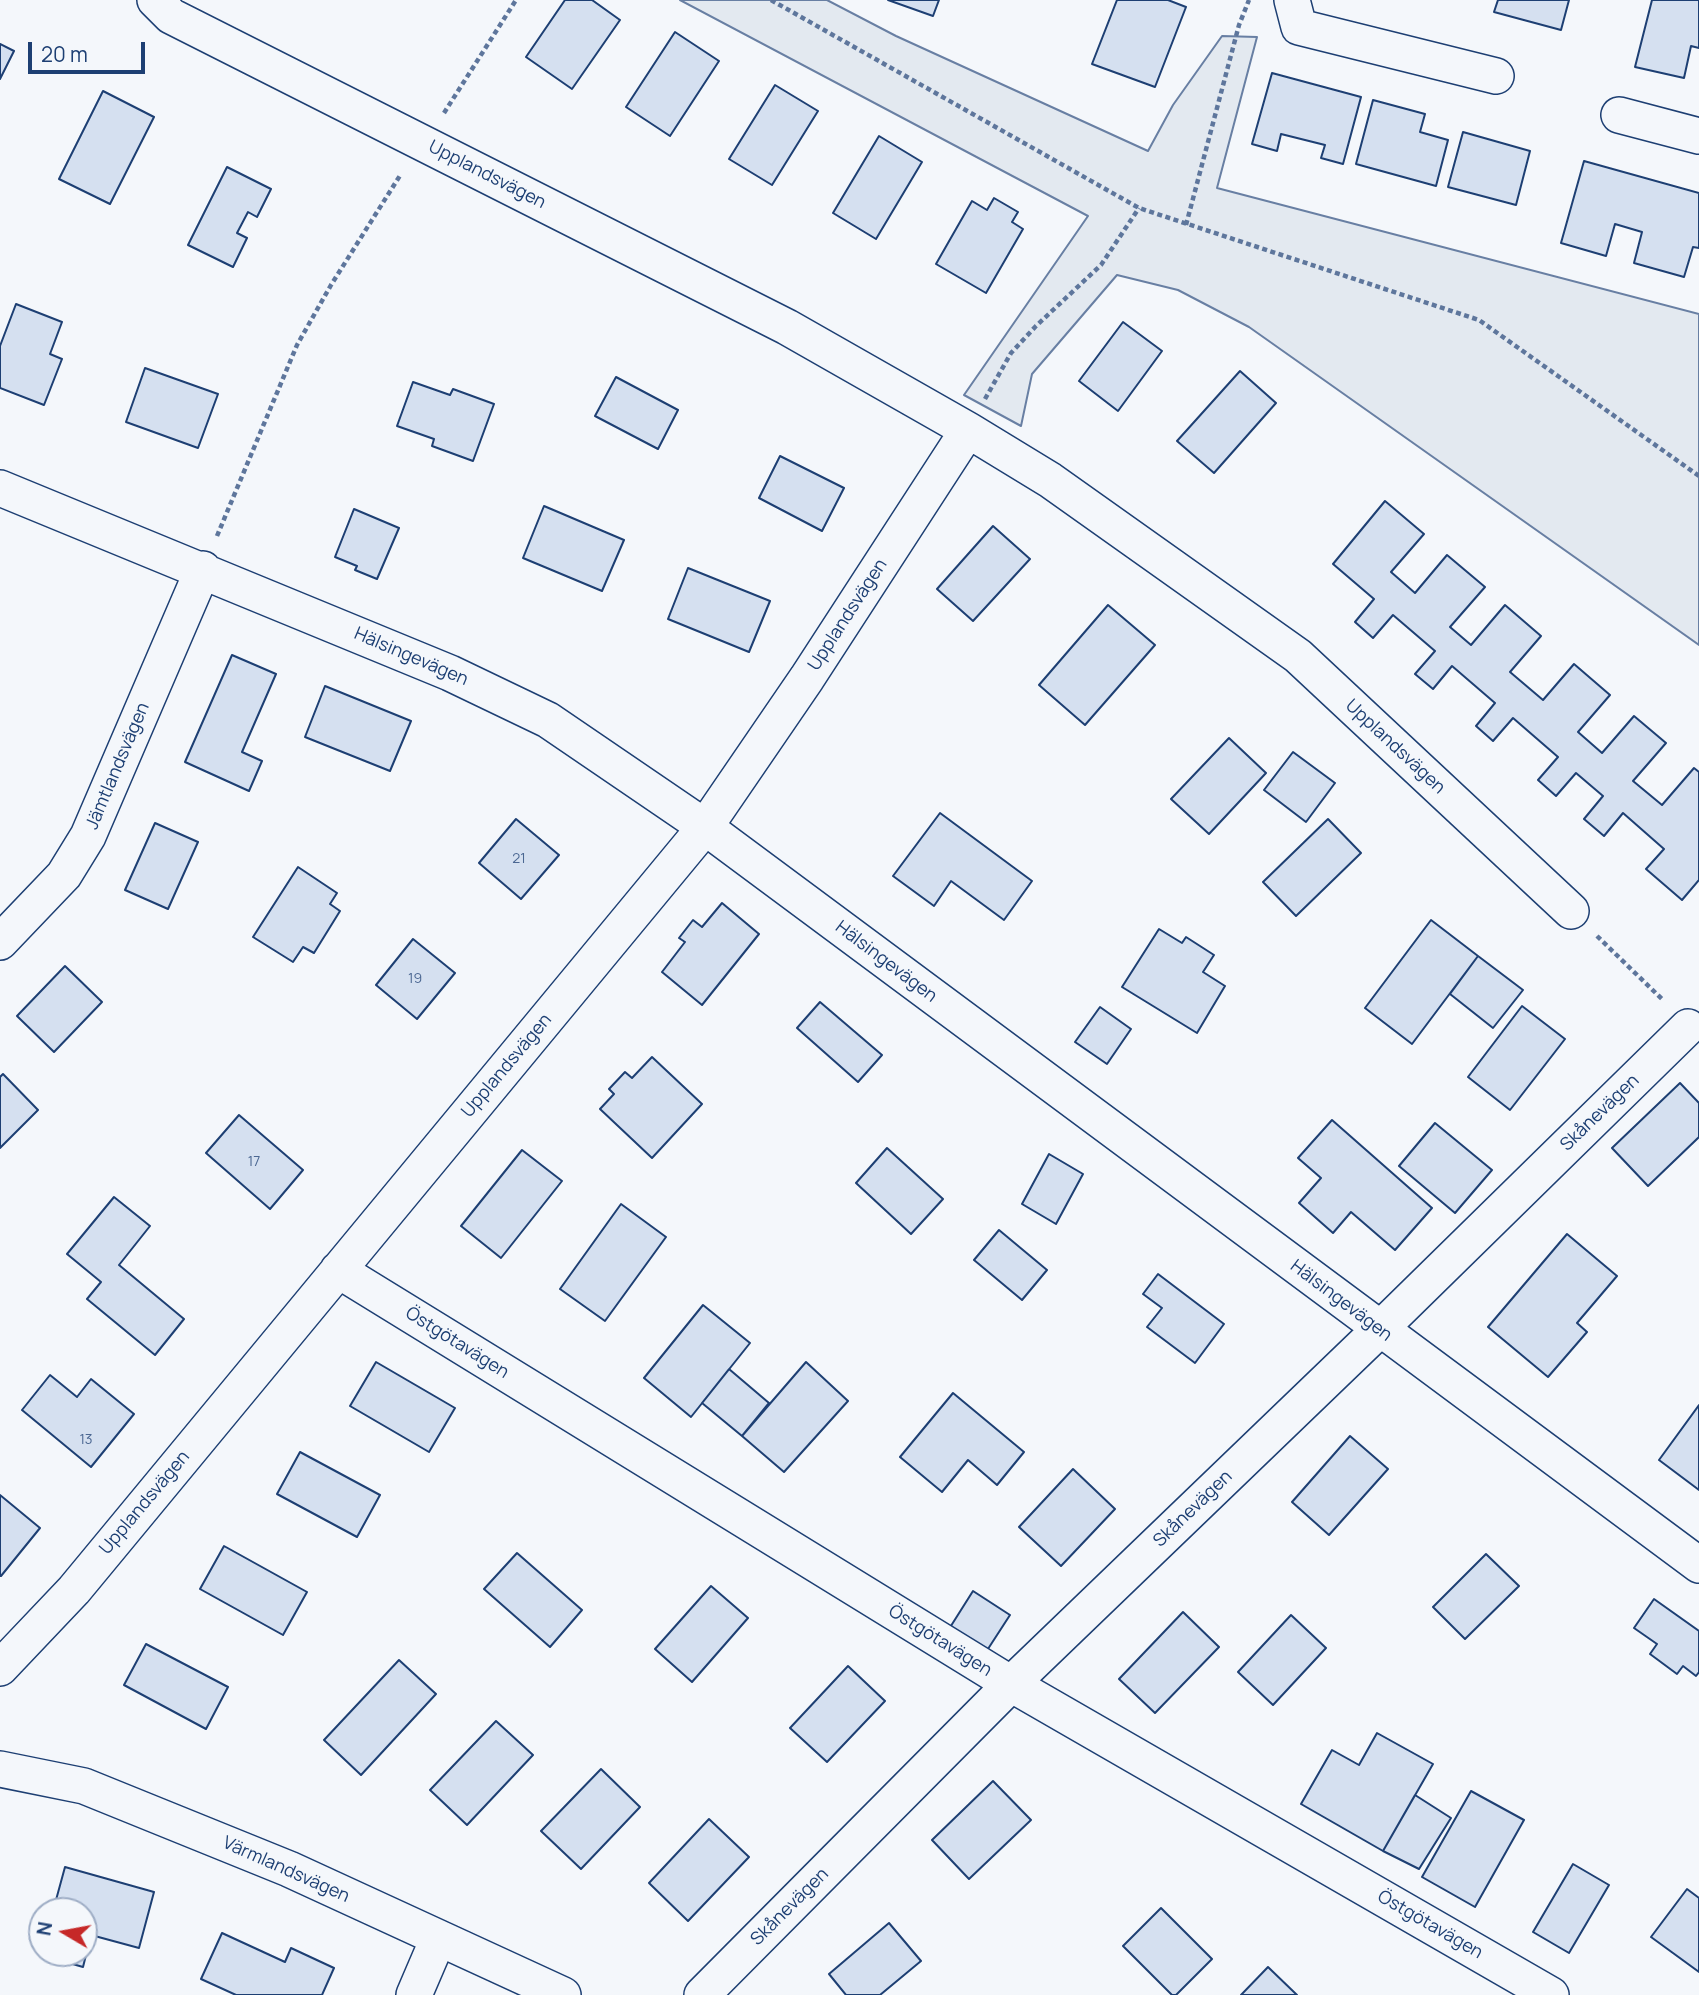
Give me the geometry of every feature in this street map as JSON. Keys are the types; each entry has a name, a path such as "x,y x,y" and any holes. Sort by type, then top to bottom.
{"street":[{"name":"Upplandsvägen","path":"155,0 171,16 787,327 1050,480 1298,656 1571,911"},
{"path":"1292,0 1299,27 1496,76"},
{"path":"1619,115 1699,136"},
{"name":"Upplandsvägen","path":"0,1668 74,1590 705,827 807,678 968,430"},
{"name":"Hälsingevägen","path":"0,488 203,569 450,673 548,720 705,827 1699,1565"},
{"name":"Jämtlandsvägen","path":"0,942 64,875 88,836 203,569"},
{"name":"Skånevägen","path":"702,1995 1011,1684 1380,1329 1688,1027"},
{"name":"Östgötavägen","path":"338,1269 1011,1684 1551,1995"},
{"name":"Värmlandsvägen","path":"0,1769 84,1786 289,1869 563,1995"},
{"path":"414,1995 438,1939"}],"path":[{"path":"203,569 297,345 331,285 400,176 426,145 516,0"},
{"path":"771,0 1139,208 1479,320 1699,476"},
{"path":"1186,225 1239,25 1249,0"},
{"path":"968,430 1011,353 1101,265 1139,208"},
{"path":"1571,911 1650,986 1688,1027"}],"shaded area":[{"path":"680,0 827,0 896,36 1148,151 1173,105 1222,36 1257,37 1217,188 1699,314 1699,645 1249,327 1178,290 1117,275 1032,374 1021,426 964,395 1088,216"}],"building":[{"path":"565,0 592,0 620,20 572,89 526,57"},
{"path":"888,0 939,0 933,16"},
{"path":"1117,0 1168,0 1186,7 1155,87 1092,64"},
{"path":"1498,0 1569,0 1561,30 1494,12"},
{"path":"1652,0 1699,0 1699,48 1691,46 1684,78 1635,67"},
{"path":"675,32 719,61 670,136 626,107"},
{"path":"0,44 14,51 0,79"},
{"path":"1272,73 1361,97 1343,164 1321,158 1325,145 1281,134 1277,151 1252,144"},
{"path":"775,85 818,111 772,185 729,159"},
{"path":"103,91 154,117 110,204 59,179"},
{"path":"1373,100 1425,114 1420,132 1448,140 1436,186 1356,164"},
{"path":"1463,132 1530,151 1516,205 1448,187"},
{"path":"879,136 922,162 876,239 833,213"},
{"path":"1584,161 1699,193 1699,248 1693,247 1684,277 1634,263 1642,232 1615,224 1606,256 1561,243"},
{"path":"227,167 271,189 257,217 248,212 237,233 247,238 233,267 188,245"},
{"path":"994,198 1018,212 1012,222 1023,229 986,293 936,264 972,201 987,210"},
{"path":"16,304 62,322 50,354 62,359 44,405 0,388 0,346"},
{"path":"1123,322 1162,351 1118,411 1079,381"},
{"path":"145,368 218,394 198,448 126,422"},
{"path":"1240,371 1276,403 1214,473 1177,441"},
{"path":"616,377 678,410 658,449 595,416"},
{"path":"413,382 450,395 453,389 494,404 473,461 432,446 434,439 397,426"},
{"path":"780,456 844,488 822,531 759,498"},
{"path":"1385,501 1424,534 1391,572 1415,593 1447,555 1485,587 1450,627 1471,645 1505,605 1541,636 1510,672 1543,700 1574,664 1610,695 1578,732 1602,753 1634,716 1666,743 1633,781 1662,805 1694,768 1699,772 1699,880 1682,900 1646,869 1664,849 1623,813 1604,836 1584,819 1603,796 1576,773 1556,796 1538,780 1558,757 1513,718 1493,741 1476,726 1495,703 1452,666 1433,689 1415,674 1435,651 1393,615 1373,638 1355,622 1374,599 1333,564"},
{"path":"544,506 624,540 602,591 523,558"},
{"path":"354,509 399,528 377,579 355,570 357,566 335,557"},
{"path":"993,526 1030,559 973,621 937,589"},
{"path":"688,568 770,601 749,652 668,619"},
{"path":"1108,605 1155,645 1085,725 1039,685"},
{"path":"232,655 276,674 242,752 262,761 249,791 185,762"},
{"path":"325,686 411,721 390,771 305,737"},
{"path":"1229,738 1266,773 1209,834 1171,799"},
{"path":"1293,752 1335,783 1306,822 1264,790"},
{"path":"940,813 1032,881 1004,920 951,881 934,906 893,876"},
{"path":"516,819 559,855 521,899 479,863"},
{"path":"1328,819 1361,853 1296,916 1263,882"},
{"path":"155,823 198,842 168,909 125,890"},
{"path":"298,867 337,893 330,904 340,911 314,953 303,947 293,962 253,937"},
{"path":"722,903 759,934 702,1005 662,972 685,942 679,938 693,920 702,927"},
{"path":"1431,920 1478,956 1412,1044 1365,1008"},
{"path":"1159,929 1182,943 1186,937 1214,955 1203,972 1225,986 1197,1033 1122,987"},
{"path":"413,939 455,973 417,1019 376,985"},
{"path":"1478,956 1523,990 1493,1028 1450,994"},
{"path":"65,966 102,1002 54,1052 17,1016"},
{"path":"820,1002 882,1055 858,1082 797,1028"},
{"path":"1522,1006 1565,1039 1510,1110 1468,1077"},
{"path":"1100,1007 1131,1029 1107,1064 1075,1042"},
{"path":"652,1057 702,1104 652,1158 600,1109 614,1094 609,1089 625,1072 632,1078"},
{"path":"3,1074 38,1110 0,1148 0,1077"},
{"path":"1680,1083 1699,1103 1699,1137 1648,1186 1612,1148"},
{"path":"239,1115 303,1170 270,1209 206,1153"},
{"path":"1332,1120 1432,1208 1395,1250 1351,1212 1333,1233 1299,1203 1321,1178 1298,1158"},
{"path":"1435,1123 1492,1170 1455,1213 1399,1166"},
{"path":"887,1148 943,1199 911,1234 856,1183"},
{"path":"522,1150 562,1181 501,1258 461,1226"},
{"path":"1049,1154 1083,1174 1056,1224 1022,1204"},
{"path":"114,1197 150,1226 119,1265 184,1319 155,1355 87,1299 101,1282 67,1254"},
{"path":"621,1204 666,1237 605,1321 560,1289"},
{"path":"999,1230 1047,1270 1022,1300 974,1260"},
{"path":"1567,1234 1617,1276 1577,1323 1587,1332 1548,1377 1488,1327"},
{"path":"1158,1274 1224,1324 1195,1363 1147,1327 1162,1308 1143,1294"},
{"path":"703,1305 750,1343 691,1417 644,1378"},
{"path":"376,1362 455,1408 429,1452 350,1406"},
{"path":"806,1362 848,1401 784,1472 742,1436"},
{"path":"729,1369 769,1403 742,1436 702,1403"},
{"path":"50,1375 77,1397 91,1379 134,1414 91,1467 22,1410"},
{"path":"953,1393 1024,1452 997,1485 968,1460 942,1492 900,1457"},
{"path":"1699,1405 1699,1490 1659,1460"},
{"path":"1350,1436 1388,1469 1329,1535 1292,1502"},
{"path":"300,1452 380,1495 357,1537 277,1494"},
{"path":"1073,1469 1115,1509 1061,1566 1019,1527"},
{"path":"0,1495 40,1528 1,1576 0,1576"},
{"path":"224,1546 307,1592 283,1635 200,1589"},
{"path":"517,1553 582,1610 550,1647 484,1589"},
{"path":"1486,1554 1519,1586 1465,1639 1433,1607"},
{"path":"711,1586 748,1618 692,1682 655,1649"},
{"path":"973,1591 1010,1615 986,1652 949,1629"},
{"path":"1654,1599 1699,1631 1699,1672 1696,1676 1683,1666 1677,1674 1650,1654 1657,1644 1634,1628"},
{"path":"1183,1612 1219,1647 1155,1713 1119,1679"},
{"path":"1291,1615 1326,1648 1273,1705 1238,1672"},
{"path":"146,1644 228,1687 206,1729 124,1685"},
{"path":"399,1660 436,1694 361,1775 324,1740"},
{"path":"848,1666 885,1701 827,1762 790,1728"},
{"path":"496,1721 533,1755 467,1825 430,1790"},
{"path":"1377,1733 1433,1764 1383,1851 1301,1804 1332,1750 1359,1765"},
{"path":"601,1769 640,1807 581,1869 541,1831"},
{"path":"993,1781 1031,1820 969,1879 932,1840"},
{"path":"1471,1791 1524,1820 1475,1907 1422,1877"},
{"path":"1415,1795 1451,1818 1419,1869 1383,1851"},
{"path":"709,1819 749,1857 688,1921 649,1883"},
{"path":"1573,1864 1609,1885 1569,1953 1533,1932"},
{"path":"65,1867 154,1892 139,1948 98,1937 98,1897 57,1897"},
{"path":"1687,1889 1699,1898 1699,1972 1651,1937"},
{"path":"1161,1908 1212,1959 1176,1995 1172,1995 1123,1946"},
{"path":"889,1923 921,1961 880,1995 846,1995 829,1974"},
{"path":"222,1933 285,1962 291,1948 334,1968 322,1995 236,1995 201,1979"},
{"path":"1268,1967 1297,1995 1241,1995"}]}
